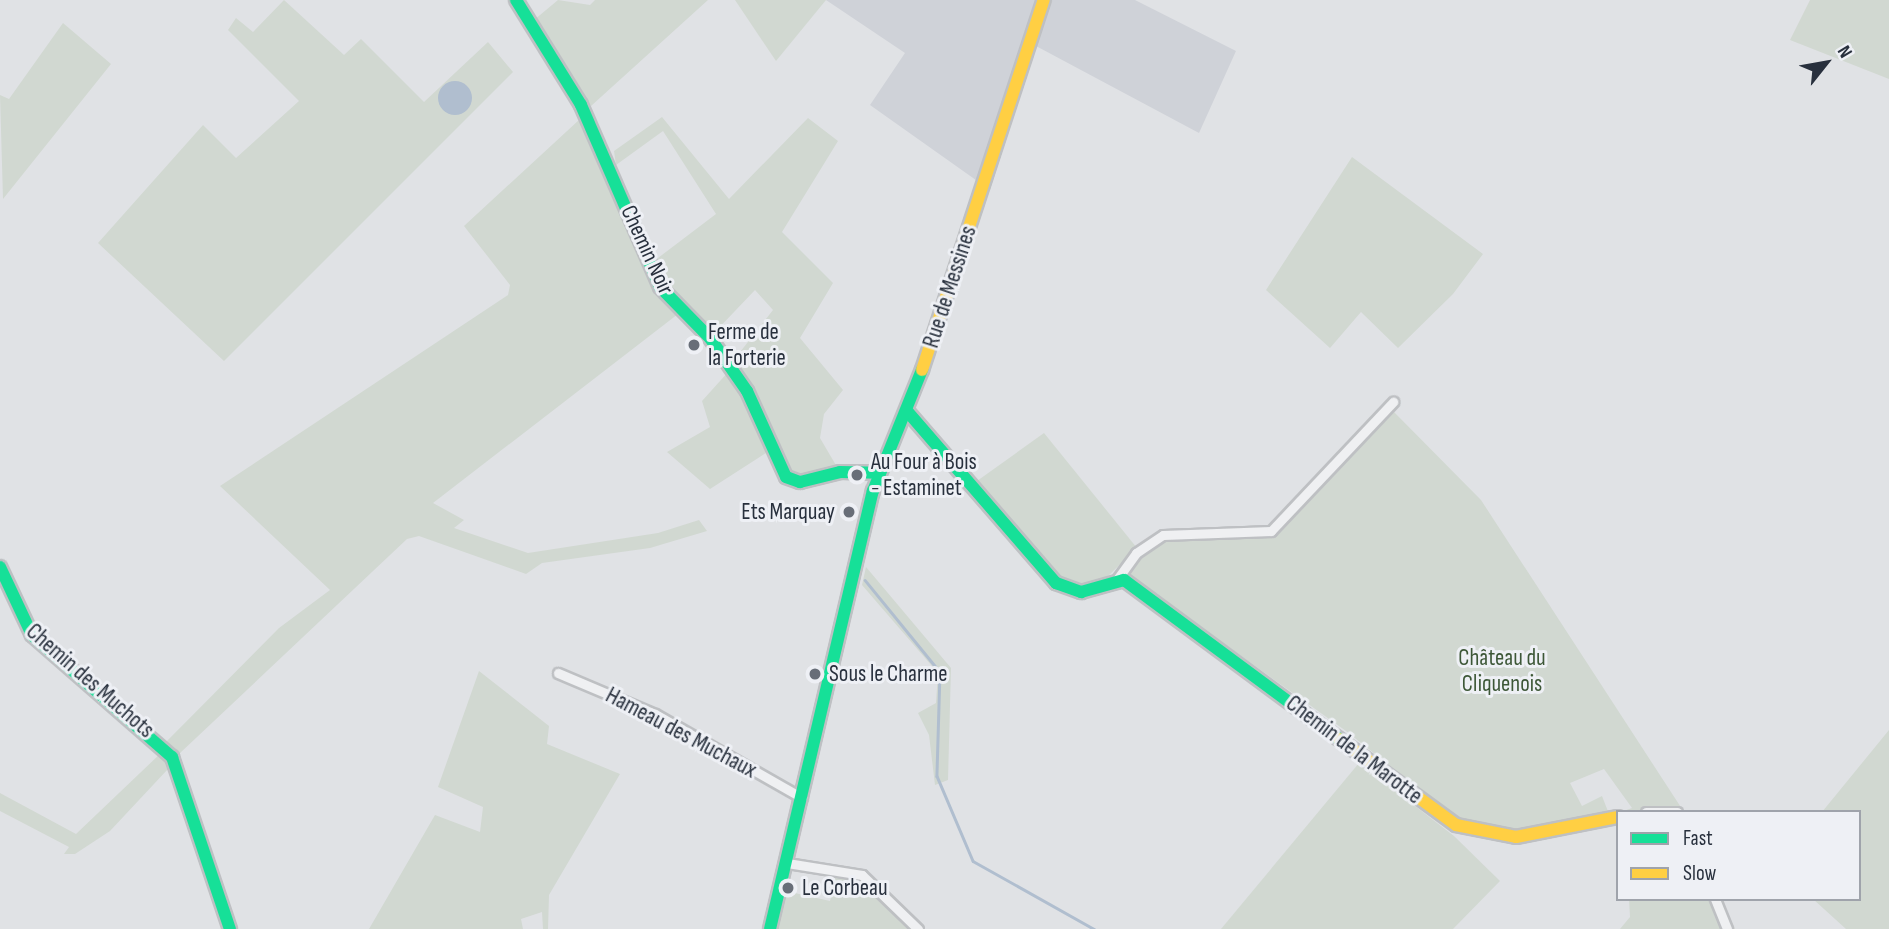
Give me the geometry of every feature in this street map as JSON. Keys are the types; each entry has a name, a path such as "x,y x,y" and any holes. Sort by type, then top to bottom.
{"street":[{"name":"Chemin Noir","path":"516,0 586,114 660,287 710,338 751,396 786,477 800,482 840,472 879,473"},
{"name":"Rue de Messines","path":"770,929 879,473 906,411 1044,0"},
{"path":"906,411 932,433 1051,579 1081,592 1118,578 1136,553 1163,536 1271,531 1394,402"},
{"name":"Chemin des Muchots","path":"0,567 32,635 170,753 230,929"},
{"name":"Chemin de la Marotte","path":"1118,578 1462,828 1516,837 1616,817"},
{"name":"Hameau des Muchaux","path":"558,673 646,709 803,798"},
{"path":"787,863 861,875 918,929"},
{"path":"1716,901 1727,929"}],"shaded area":[{"path":"826,0 1135,0 1236,51 1199,133 1036,46 990,190 870,105 905,53"}],"green space":[{"path":"284,0 344,55 361,39 424,102 488,42 513,72 224,361 98,243 203,125 236,158 299,101 228,30 236,18 253,32"},
{"path":"558,0 590,5 595,0 708,0 591,106 534,20"},
{"path":"735,0 826,0 776,61"},
{"path":"1810,0 1889,0 1889,79 1790,40"},
{"path":"63,23 111,64 3,199 0,95 9,99"},
{"path":"662,117 729,199 808,118 838,141 782,232 833,283 800,338 843,390 824,414 820,438 837,467 797,479 789,474 733,361 773,310 755,290 714,333 672,294 654,261 716,214 663,131 616,165 614,151"},
{"path":"579,120 649,277 678,314 433,503 464,520 454,528 528,553 658,533 699,520 707,531 650,548 542,563 526,574 419,536 407,539 179,754 165,743 279,628 330,590 220,486 508,295 510,285 464,226"},
{"path":"1352,157 1483,254 1453,294 1398,348 1361,312 1330,348 1266,290"},
{"path":"729,371 755,415 766,453 710,489 667,452 710,427 702,401"},
{"name":"Château du Cliquenois","path":"1394,412 1481,500 1683,810 1626,810 1632,808 1604,769 1570,783 1582,806 1602,796 1609,814 1514,832 1467,827 1346,731 1125,573 1149,546 1169,536 1270,535"},
{"path":"1044,433 1137,548 1105,579 1077,589 1040,561 977,481"},
{"path":"866,567 951,668 948,780 935,785 929,735 918,713 936,703 938,673 862,585"},
{"path":"479,671 549,726 547,744 620,774 549,895 548,929 543,929 542,912 521,919 523,929 369,929 435,815 480,832 483,807 438,787"},
{"path":"1889,730 1889,929 1846,929 1815,901 1861,901 1861,810 1824,810"},
{"path":"162,752 168,769 110,831 75,854 64,854 69,847 0,811 0,793 76,834"},
{"path":"1359,763 1454,836 1500,881 1453,929 1221,929"},
{"path":"838,865 878,881 924,929 778,929 786,891 830,901"},
{"path":"1629,901 1722,901 1735,929 1620,929 1630,917"}],"water":[{"path":"455,81 467,86 472,98 467,110 455,115 443,110 438,98 443,86"}],"waterway":[{"path":"865,580 940,672 937,776 973,861 1094,929"}],"traffic: fast":[{"path":"516,0 581,105 660,287 710,338 747,391 786,477 800,482 840,472 879,473"},
{"path":"770,929 873,491 922,370"},
{"path":"907,411 1056,583 1081,592 1124,580 1339,739"},
{"path":"0,567 32,635 172,757 230,929"}],"traffic: slow":[{"path":"922,370 1044,0"},
{"path":"1339,739 1456,825 1516,837 1616,817"}],"place":[{"name":"Ferme de la Forterie","path":"694,345"},
{"name":"Au Four à Bois - Estaminet","path":"857,475"},
{"name":"Ets Marquay","path":"849,512"},
{"name":"Sous le Charme","path":"815,674"},
{"name":"Le Corbeau","path":"788,888"}]}
